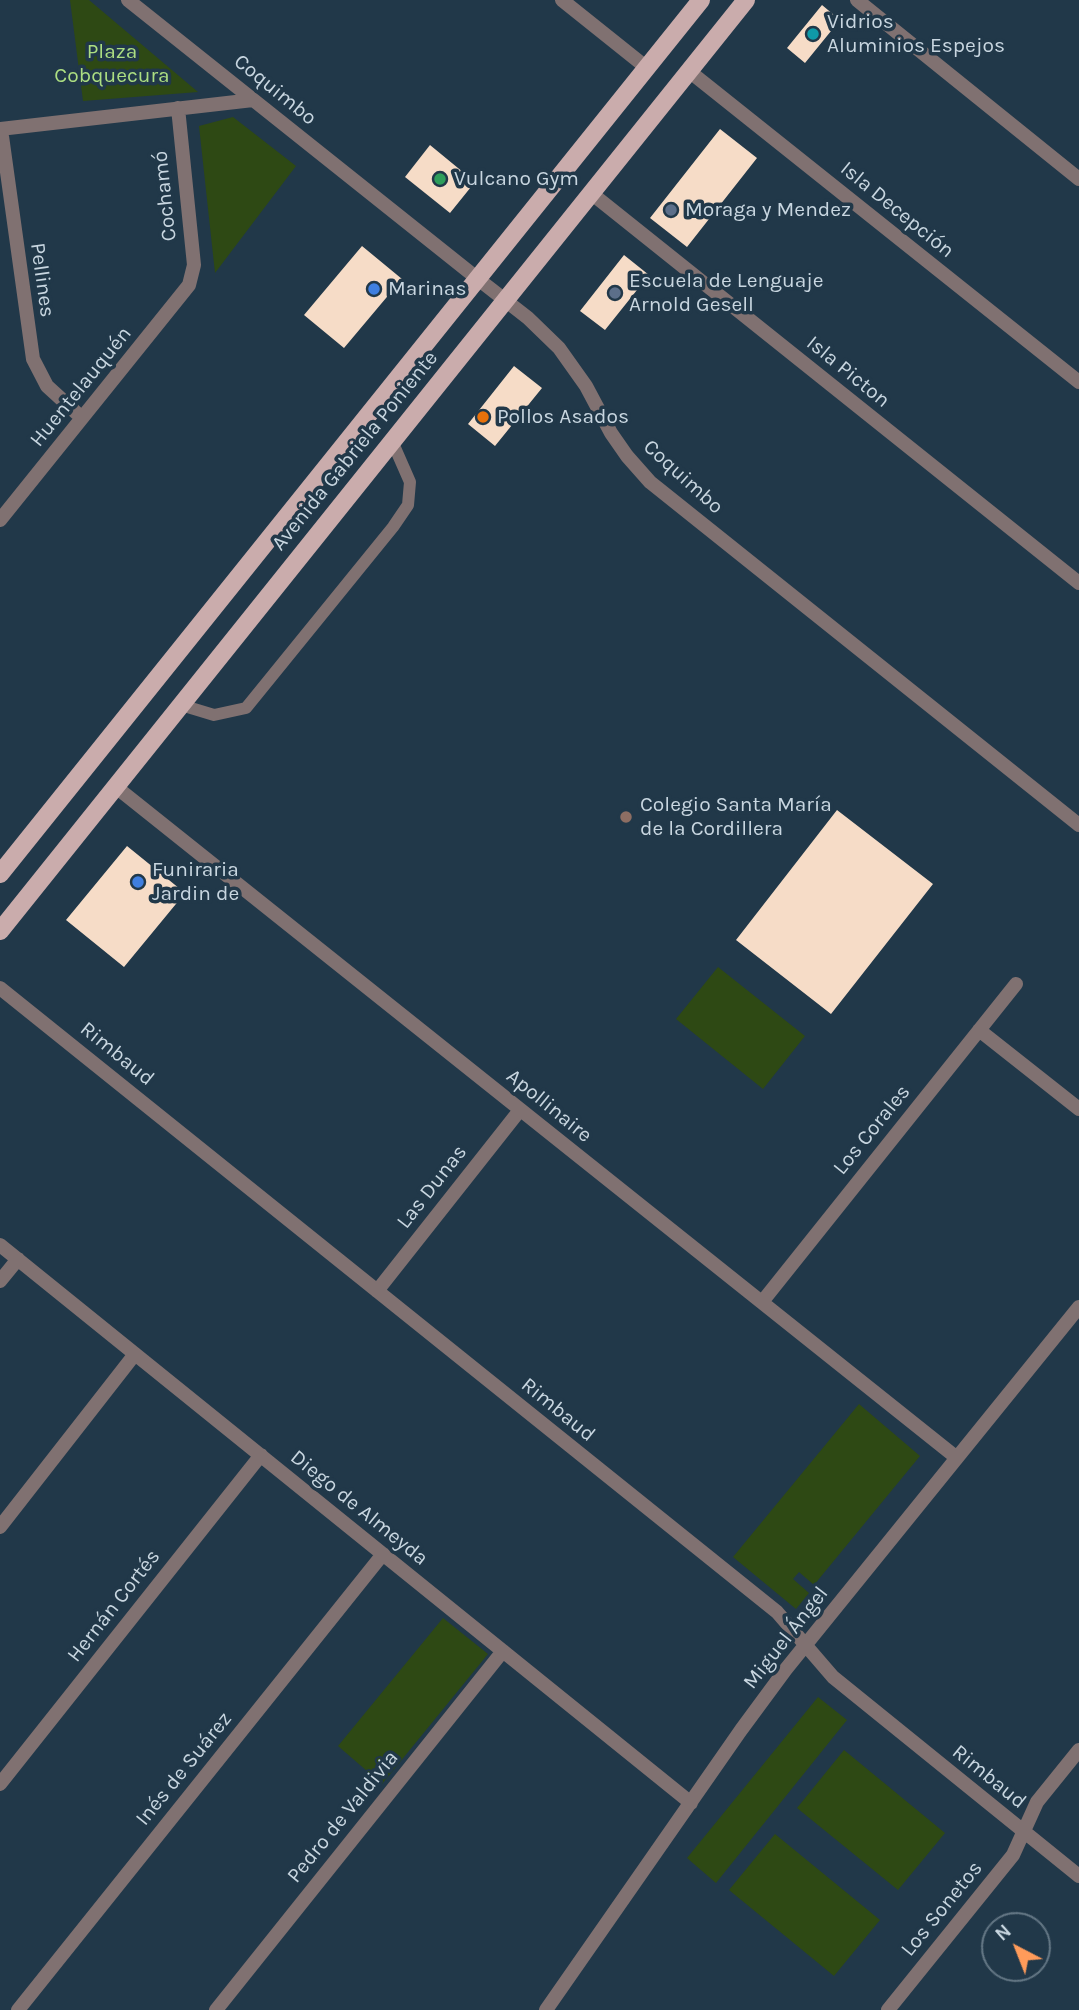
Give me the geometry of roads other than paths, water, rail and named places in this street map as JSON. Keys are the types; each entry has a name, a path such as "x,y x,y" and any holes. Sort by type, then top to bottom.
{"main road":[{"name":"Avenida Gabriela Poniente","path":"0,874 701,0"},
{"name":"Avenida Gabriela Poniente","path":"0,931 746,0"}],"street":[{"name":"Coquimbo","path":"128,0 506,300 544,334 572,365 611,433 650,482 1079,825"},
{"path":"562,0 647,68"},
{"path":"857,0 1079,179"},
{"name":"Isla Decepción","path":"690,71 1079,382"},
{"path":"1,129 253,100"},
{"name":"Cochamó","path":"178,108 194,265 192,278"},
{"name":"Pellines","path":"1,129 33,359 47,386 82,418"},
{"name":"Isla Picton","path":"592,193 1079,583"},
{"name":"Huentelauquén","path":"0,520 185,291 192,278"},
{"name":"Apollinaire","path":"116,787 957,1458"},
{"name":"Los Corales","path":"762,1302 1016,984"},
{"name":"Rimbaud","path":"0,988 777,1612 833,1677 1079,1877"},
{"path":"979,1030 1079,1109"},
{"name":"Las Dunas","path":"377,1291 520,1110"},
{"name":"Diego de Almeyda","path":"0,1245 691,1803"},
{"path":"0,1281 18,1259"},
{"name":"Miguel Ángel","path":"546,2010 741,1730 806,1645 1079,1307"},
{"path":"0,1527 135,1354"},
{"name":"Hernán Cortés","path":"0,1784 261,1455"},
{"name":"Inés de Suárez","path":"18,2010 383,1554"},
{"name":"Pedro de Valdivia","path":"218,2009 503,1651"},
{"name":"Los Sonetos","path":"888,2010 1013,1855 1037,1802 1079,1750"}],"lane":[{"path":"181,705 214,715 246,708 393,527 408,505 410,482 392,441"}],"place":[{"name":"Vidrios Aluminios Espejos","path":"813,34"},
{"name":"Vulcano Gym","path":"440,179"},
{"name":"Moraga y Mendez","path":"671,210"},
{"name":"Marinas","path":"374,289"},
{"name":"Escuela de Lenguaje Arnold Gesell","path":"615,293"},
{"name":"Pollos Asados","path":"483,417"},
{"name":"Colegio Santa María de la Cordillera","path":"626,817"},
{"name":"Funiraria Jardin de","path":"138,882"}],"park label":[{"name":"Plaza Cobquecura","path":"112,64"}]}
